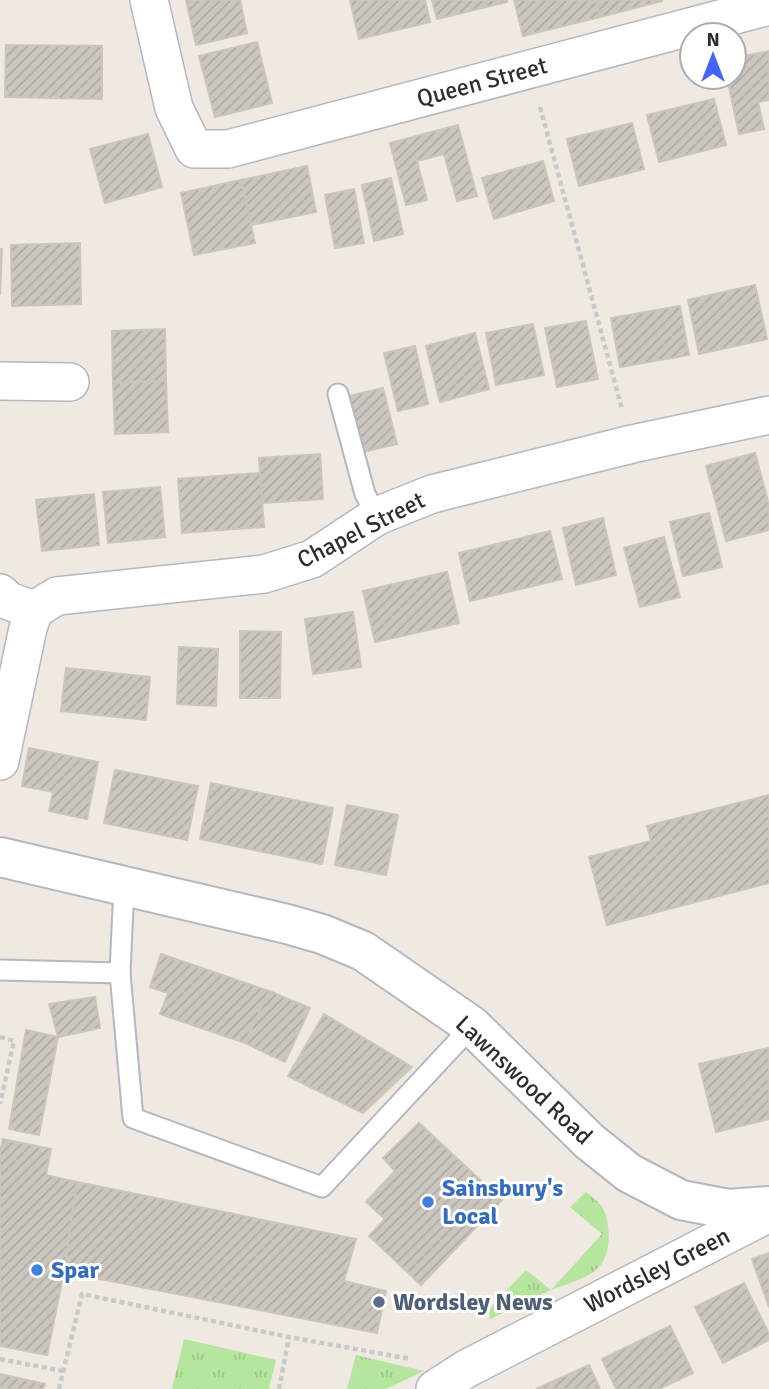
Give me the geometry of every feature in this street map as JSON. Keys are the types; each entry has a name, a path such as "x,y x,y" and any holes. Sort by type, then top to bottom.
{"street":[{"name":"Queen Street","path":"149,0 174,108 194,149 228,149 769,6"},
{"path":"0,381 69,382"},
{"name":"Chapel Street","path":"34,610 57,596 264,574 312,559 377,516 432,494 632,444 769,415"},
{"path":"0,593 9,601 34,610 0,761"},
{"name":"Lawnswood Road","path":"0,856 322,934 363,951 472,1026 589,1141 629,1173 681,1200 728,1209 769,1206"},
{"name":"Wordsley Green","path":"435,1389 466,1369 769,1213"}],"lane":[{"path":"338,394 365,494 377,516"},
{"path":"124,886 120,973 133,1118 322,1187 472,1026"},
{"path":"0,970 120,973"}],"path":[{"path":"530,69 632,444"},
{"path":"0,1037 14,1041 0,1104"},
{"path":"59,1389 82,1294 289,1337 466,1369"},
{"path":"279,1389 289,1337"},
{"path":"0,1359 63,1371"}],"green space":[{"path":"586,1192 602,1206 609,1232 606,1254 598,1268 581,1279 490,1319 489,1309 526,1270 551,1290 602,1234 570,1207"},
{"path":"184,1339 276,1360 269,1389 172,1389"},
{"path":"356,1355 424,1371 386,1389 347,1389"}],"building":[{"path":"186,0 240,0 247,33 196,45"},
{"path":"350,0 425,0 430,22 359,39"},
{"path":"432,0 507,0 507,2 437,19"},
{"path":"514,0 596,0 600,17 523,36"},
{"path":"596,0 662,0 662,1 600,17"},
{"path":"257,42 272,103 215,117 199,56"},
{"path":"6,45 102,46 102,99 5,97"},
{"path":"769,51 769,100 758,102 764,129 739,134 730,91 748,91 748,55"},
{"path":"714,99 726,145 659,162 647,115"},
{"path":"632,123 644,169 579,186 567,139"},
{"path":"458,125 477,196 457,201 444,154 417,161 427,200 406,205 390,143"},
{"path":"148,134 162,187 105,203 90,149"},
{"path":"543,161 554,201 494,219 482,178"},
{"path":"307,166 316,212 251,225 241,180"},
{"path":"391,178 403,234 374,241 362,185"},
{"path":"241,180 255,243 194,255 181,193"},
{"path":"354,189 364,243 335,248 325,195"},
{"path":"80,243 81,304 12,306 11,245"},
{"path":"0,249 2,249 0,295"},
{"path":"755,285 767,339 699,354 688,300"},
{"path":"680,306 689,355 620,367 611,318"},
{"path":"586,321 598,379 557,387 545,328"},
{"path":"533,324 544,375 496,385 486,333"},
{"path":"165,329 166,381 113,383 112,331"},
{"path":"475,333 489,389 440,402 426,346"},
{"path":"415,346 428,404 398,411 384,353"},
{"path":"166,381 168,432 115,434 113,383"},
{"path":"383,388 397,444 363,452 349,396"},
{"path":"755,453 769,505 769,530 726,541 706,466"},
{"path":"320,454 323,499 262,503 259,458"},
{"path":"260,473 264,527 182,533 178,479"},
{"path":"160,487 165,537 108,543 103,492"},
{"path":"94,494 99,545 42,551 36,500"},
{"path":"709,513 722,567 683,576 670,522"},
{"path":"603,518 616,575 576,585 563,528"},
{"path":"550,531 562,579 470,601 459,553"},
{"path":"664,537 680,597 640,607 624,548"},
{"path":"447,572 459,623 375,642 363,591"},
{"path":"353,612 361,667 313,674 305,619"},
{"path":"240,631 281,632 280,698 240,698"},
{"path":"179,647 218,649 216,706 177,704"},
{"path":"66,668 150,677 146,720 61,711"},
{"path":"29,748 98,762 87,819 49,811 53,792 22,786"},
{"path":"115,770 198,786 187,840 104,823"},
{"path":"211,783 333,808 322,864 200,839"},
{"path":"769,795 769,883 607,925 589,857 651,841 647,826"},
{"path":"347,805 398,815 386,875 335,865"},
{"path":"161,954 269,991 245,1043 160,1014 168,993 150,987"},
{"path":"269,991 310,1008 285,1062 245,1043"},
{"path":"95,997 100,1028 58,1037 49,1004"},
{"path":"324,1014 412,1067 363,1113 288,1076"},
{"path":"26,1030 58,1037 39,1135 9,1129"},
{"path":"769,1048 769,1119 716,1132 699,1064"},
{"path":"419,1123 502,1200 421,1285 369,1236 385,1219 366,1202 395,1171 383,1158"},
{"path":"3,1139 51,1149 46,1175 77,1182 64,1272 47,1355 0,1346 0,1152"},
{"path":"77,1182 356,1239 344,1281 386,1291 377,1333 64,1272"},
{"path":"769,1253 769,1307 752,1259"},
{"path":"744,1283 769,1334 769,1340 723,1363 695,1307"},
{"path":"670,1326 693,1373 659,1389 616,1389 602,1359"},
{"path":"589,1365 600,1389 536,1389"},
{"path":"0,1374 45,1384 43,1389 0,1389"}],"place":[{"name":"Sainsbury's Local","path":"428,1202"},
{"name":"Spar","path":"37,1270"},
{"name":"Wordsley News","path":"379,1302"}]}
